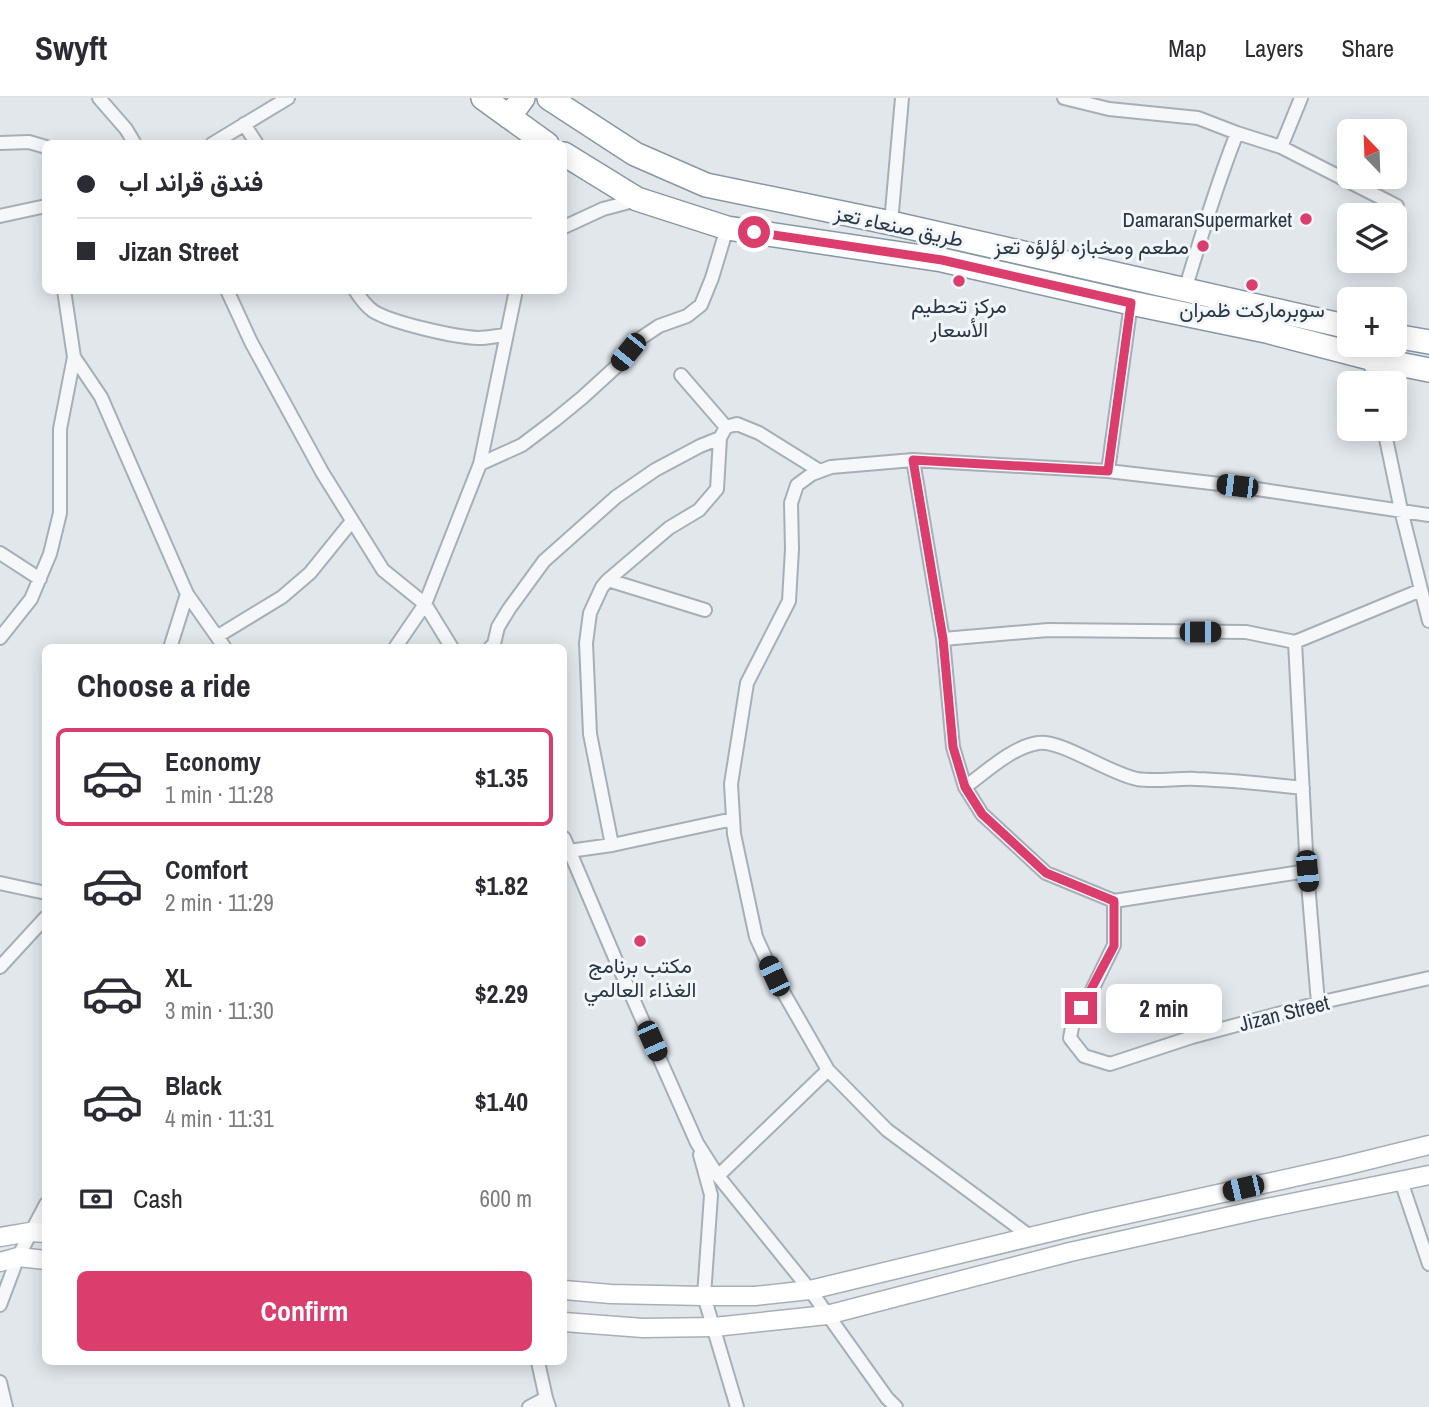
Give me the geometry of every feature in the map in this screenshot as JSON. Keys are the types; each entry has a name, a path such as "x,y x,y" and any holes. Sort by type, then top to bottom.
{"highway":[{"path":"483,98 541,140"},
{"path":"509,117 523,98"},
{"name":"طريق صنعاء تعز","path":"549,98 635,153 706,185 891,223 1337,324"},
{"name":"طريق صنعاء تعز","path":"567,156 637,200 727,228 942,260 1266,331 1369,358 1429,370"},
{"path":"1407,338 1429,342"}],"street":[{"path":"99,98 133,140"},
{"path":"218,140 288,98"},
{"path":"891,223 902,98"},
{"path":"1064,98 1198,118 1281,147 1391,203"},
{"path":"1281,147 1301,98"},
{"path":"244,124 254,140"},
{"path":"1185,290 1237,132"},
{"path":"0,143 29,142 42,146"},
{"path":"567,226 603,209 637,200"},
{"path":"0,216 42,208"},
{"path":"480,464 522,446 583,397 618,365 638,340 659,326 687,316 701,306 727,228"},
{"path":"0,638 32,598 50,554 60,513 60,429 74,356 66,294"},
{"path":"228,294 322,472 383,570 425,604 450,644"},
{"path":"358,294 374,311 392,320 458,336 481,338 505,335"},
{"path":"398,644 425,604 480,464 515,294"},
{"path":"1108,471 1131,303"},
{"path":"74,356 101,397 187,594 223,644"},
{"path":"1369,358 1372,371"},
{"path":"612,845 590,734 586,643 590,613 608,580 668,528 699,510 717,489 723,433 681,375"},
{"path":"494,644 498,627 544,561 616,497 655,470 737,424 760,433 820,471"},
{"path":"1387,441 1429,621"},
{"path":"913,460 943,639 953,747 965,787 982,814 1046,873 1114,901 1307,871"},
{"path":"1031,1237 887,1130 828,1070 774,976 756,937 734,834 731,784 747,682 789,601 791,503 797,485 812,474 831,467 913,460 1108,471 1237,486 1429,515"},
{"path":"218,636 282,597 310,573 352,521"},
{"path":"0,553 40,579"},
{"path":"608,580 705,610"},
{"path":"943,639 1048,630 1246,632 1295,642 1421,590"},
{"path":"171,644 187,594"},
{"path":"1295,642 1307,871 1318,1003"},
{"path":"965,787 1019,748 1040,742 1062,747 1114,772 1138,779 1245,781 1303,788"},
{"path":"569,850 612,845 733,819"},
{"path":"567,845 697,1143 712,1195 704,1296 737,1407"},
{"path":"0,883 42,892"},
{"name":"Jizan Street","path":"1114,901 1114,946 1073,1022 1070,1038 1084,1056 1110,1065 1192,1037 1318,1003 1429,978"},
{"path":"0,967 42,921"},
{"path":"718,1176 828,1070"},
{"path":"697,1143 718,1176 810,1290 896,1407"},
{"path":"567,1290 611,1294 755,1296 810,1290 1429,1145"},
{"path":"567,1322 643,1328 714,1327 827,1315 1070,1252 1429,1175"},
{"path":"1401,1181 1429,1264"},
{"path":"0,1237 38,1233"},
{"path":"0,1304 9,1259 38,1233"},
{"path":"9,1259 42,1261"},
{"path":"529,1407 547,1402 539,1365"},
{"path":"0,1382 6,1407"}],"place":[{"name":"DamaranSupermarket","path":"1306,219"},
{"name":"مطعم ومخبازه لؤلؤه تعز","path":"1203,246"},
{"name":"مركز تحطيم الأسعار","path":"959,281"},
{"name":"سوبرماركت ظمران","path":"1252,285"},
{"name":"مكتب برنامج الغذاء العالمي","path":"640,941"}],"route":[{"path":"754,232 942,260 1131,303 1108,471 913,460 943,639 953,747 965,787 982,814 1046,873 1114,901 1114,946 1081,1008"}]}
